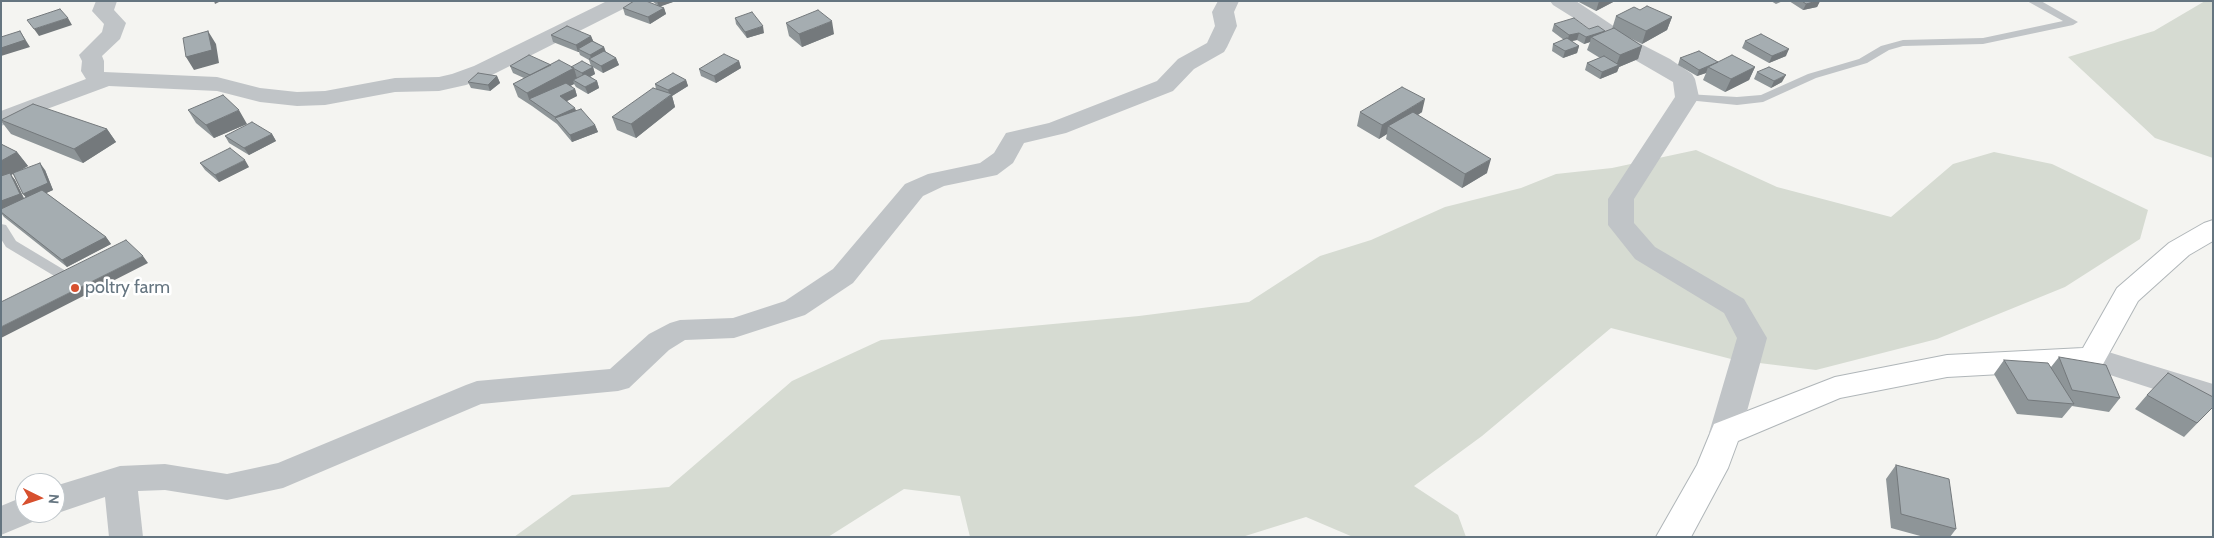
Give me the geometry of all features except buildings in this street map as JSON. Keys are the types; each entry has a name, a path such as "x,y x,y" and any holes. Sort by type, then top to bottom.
{"main road":[{"path":"1672,537 1712,468 1725,433 1836,388 1947,366 2092,358 2127,295 2179,249 2213,229"}],"street":[{"path":"107,1 103,11 115,23 112,34 90,55 93,61 92,71 97,78 104,80 216,84 260,95 296,100 324,98 395,85 439,84 482,71 624,1"},
{"path":"65,497 120,479 165,477 227,487 283,475 477,393 618,380 658,342 680,330 734,328 795,308 844,276 914,190 937,180 988,169 1004,158 1015,138 1057,128 1165,86 1186,64 1216,47 1226,26 1223,12 1229,1"},
{"path":"1560,1 1585,15 1631,48 1662,64 1684,79 1687,97 1621,199 1621,225 1645,253 1734,306 1752,338 1725,433"},
{"path":"1,119 104,80"},
{"path":"2092,358 2213,396"},
{"path":"120,479 126,537"},
{"path":"1,521 15,515"}],"lane":[{"path":"1687,97 1737,101 1763,98 1812,76 1863,61 1885,48 1903,43 1983,41 2073,22 2032,1"},
{"path":"1,228 11,244 61,274"}],"shaded area":[{"path":"2205,1 2213,1 2213,158 2155,138 2068,57 2154,31"},
{"path":"1696,150 1777,187 1891,217 1953,164 1994,152 2052,164 2148,210 2140,239 2065,287 1937,339 1816,370 1735,360 1611,328 1482,436 1414,486 1458,515 1466,537 1353,537 1306,517 1242,537 970,537 960,496 904,489 828,537 514,537 572,495 669,487 792,381 881,340 1139,316 1249,302 1320,256 1371,240 1445,207 1521,188 1556,174 1612,168"}],"place":[{"name":"poltry farm","path":"75,288"}]}
